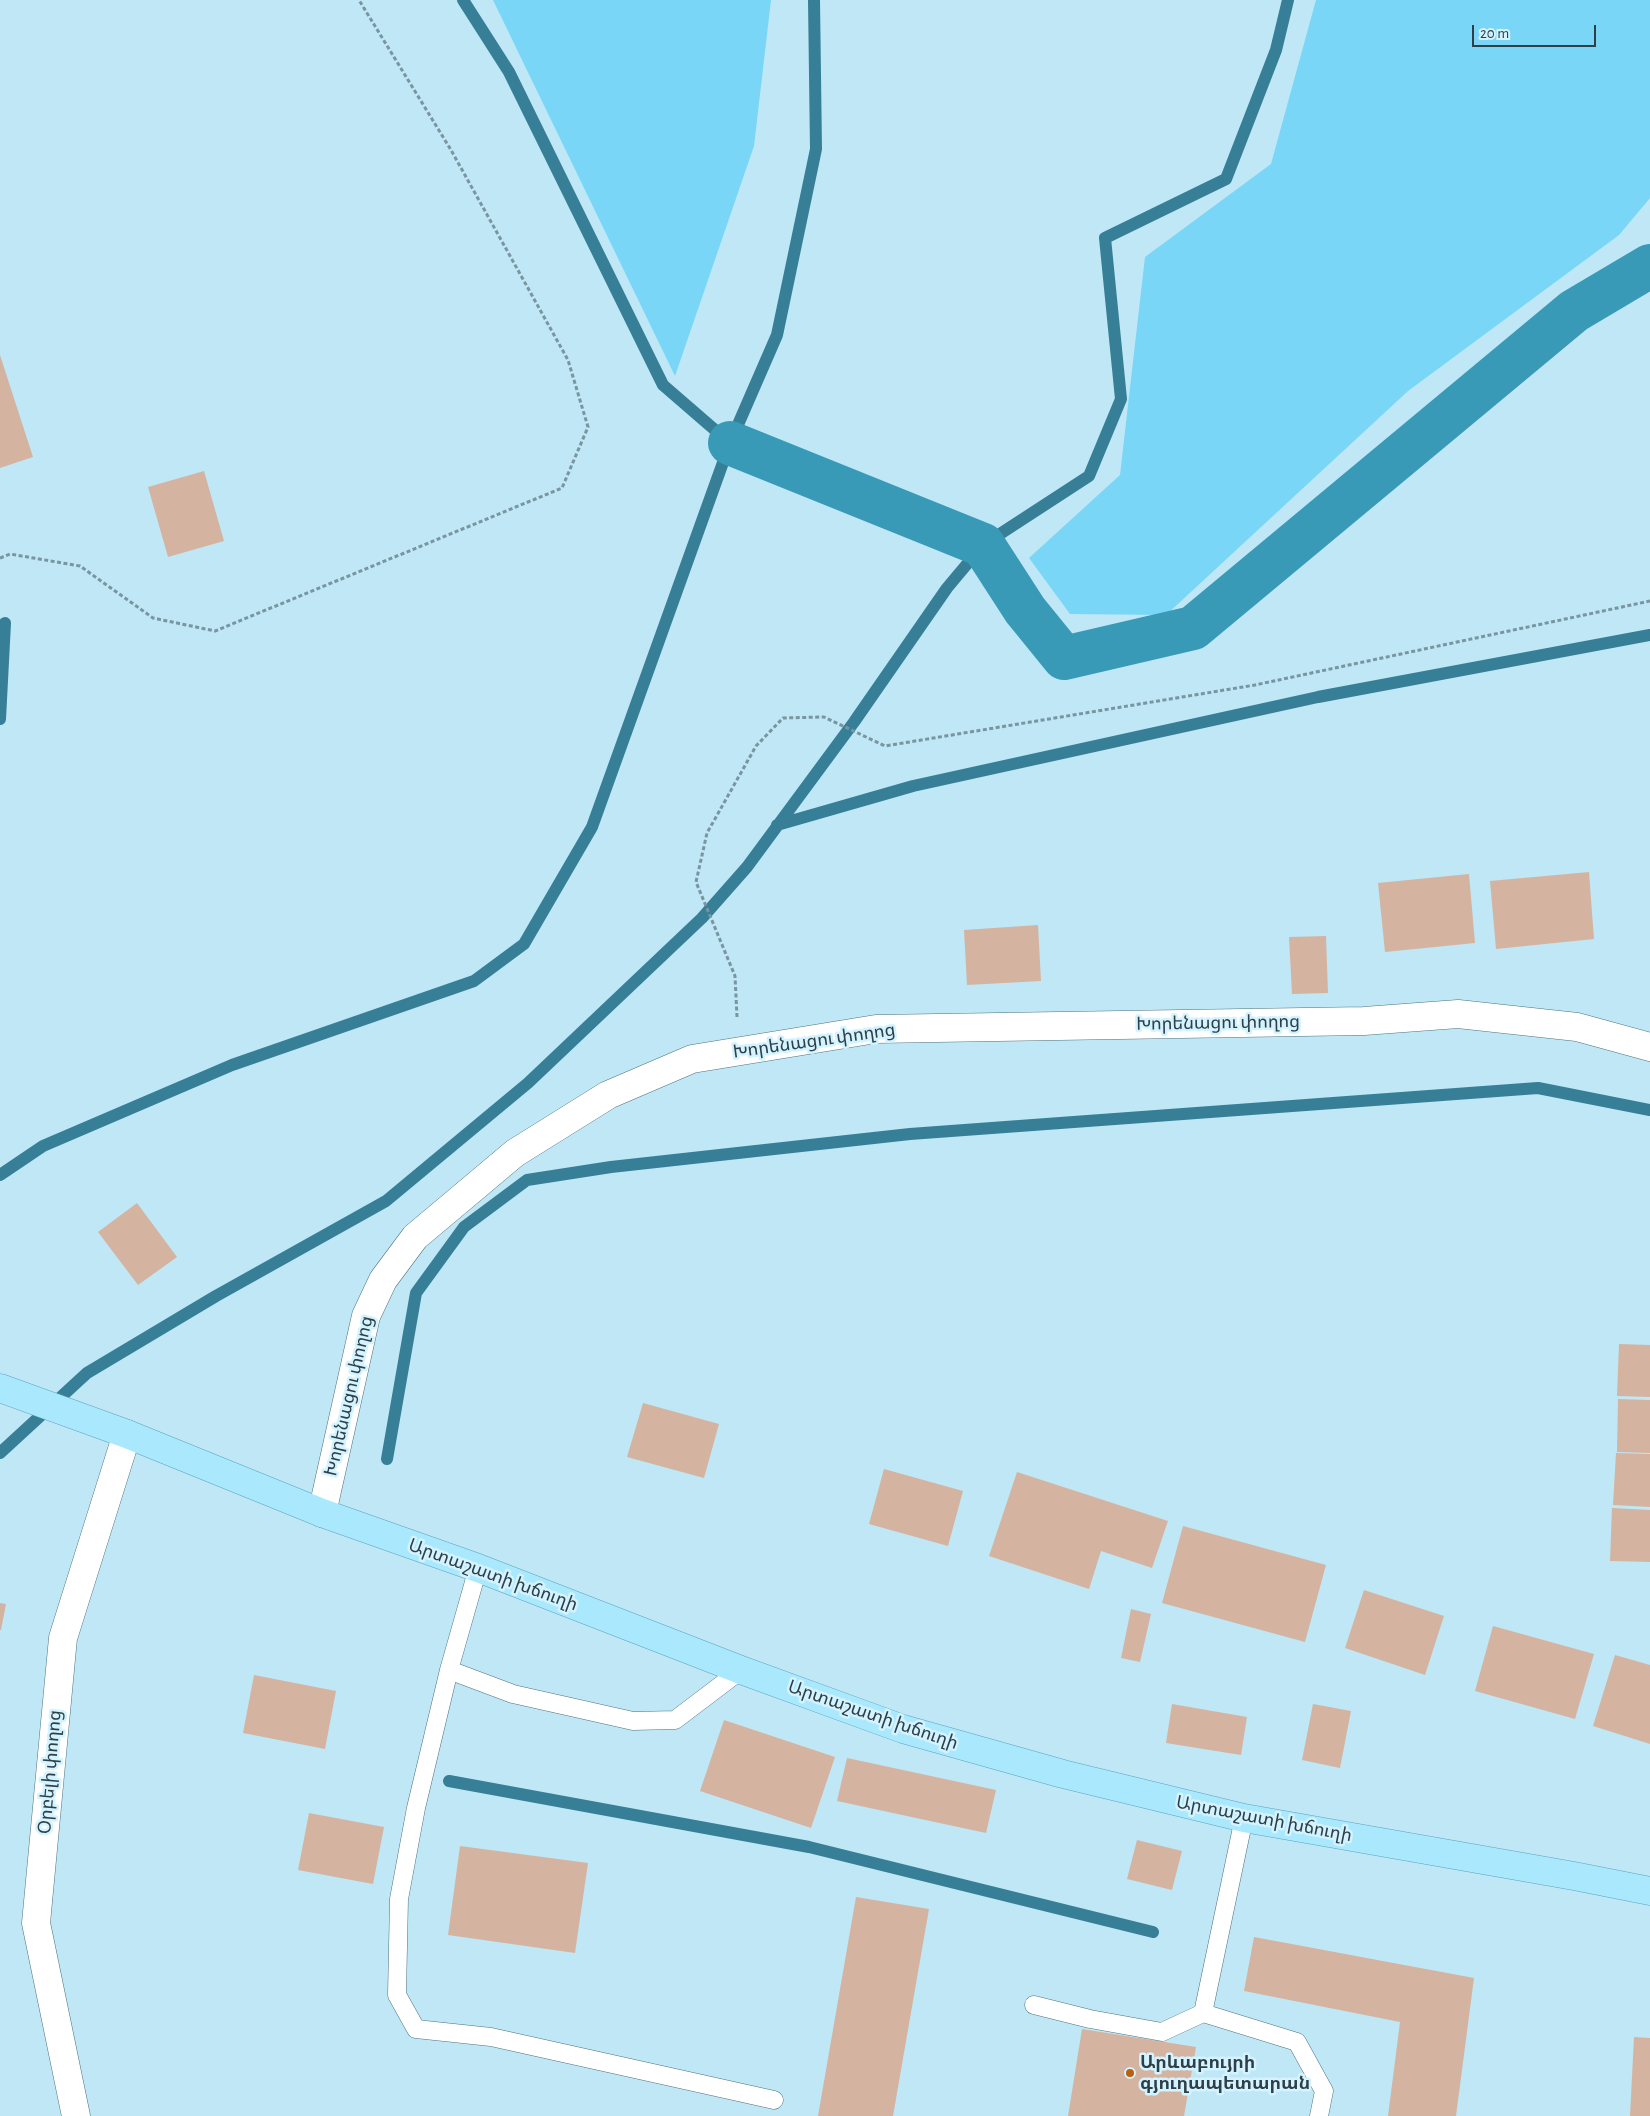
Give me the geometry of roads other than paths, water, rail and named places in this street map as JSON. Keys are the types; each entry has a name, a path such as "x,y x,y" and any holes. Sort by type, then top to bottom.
{"main road":[{"name":"Արտաշատի խճուղի","path":"0,1388 127,1434 322,1513 478,1568 741,1670 903,1729 1063,1774 1244,1818 1564,1874 1650,1891"}],"street":[{"name":"Խորենացու փողոց","path":"322,1513 366,1316 383,1280 415,1237 514,1152 608,1095 692,1059 876,1029 1364,1020 1458,1014 1577,1027 1650,1047"},
{"name":"Օրբելի փողոց","path":"76,2116 36,1923 63,1638 127,1434"}],"lane":[{"path":"478,1568 449,1670 416,1808 399,1898 398,1995 416,2029 491,2037 774,2100"},
{"path":"449,1670 513,1694 633,1721 675,1720 741,1670"},
{"path":"1203,2013 1244,1818"},
{"path":"1034,2005 1090,2019 1162,2032 1203,2013 1298,2042 1324,2091 1319,2116"}],"waterway":[{"path":"463,0 509,72 663,385 730,443"},
{"path":"0,1175 43,1146 232,1065 474,981 524,944 592,827 730,443 777,335 816,149 814,0"},
{"path":"0,1453 87,1373 216,1296 386,1201 528,1083 702,918 747,867 854,722 947,588 983,545 1089,476 1121,399 1105,238 1226,179 1276,50 1288,0"},
{"path":"730,443 983,545 1025,610 1064,658 1193,628 1574,311 1650,266"},
{"path":"0,719 5,623"},
{"path":"777,825 913,786 1318,697 1650,635"},
{"path":"387,1459 416,1293 464,1227 527,1180 611,1167 910,1134 1538,1088 1650,1110"},
{"path":"449,1781 809,1847 1153,1932"}],"place":[{"name":"Արևաբույրի գյուղապետարան","path":"1130,2073"}]}
